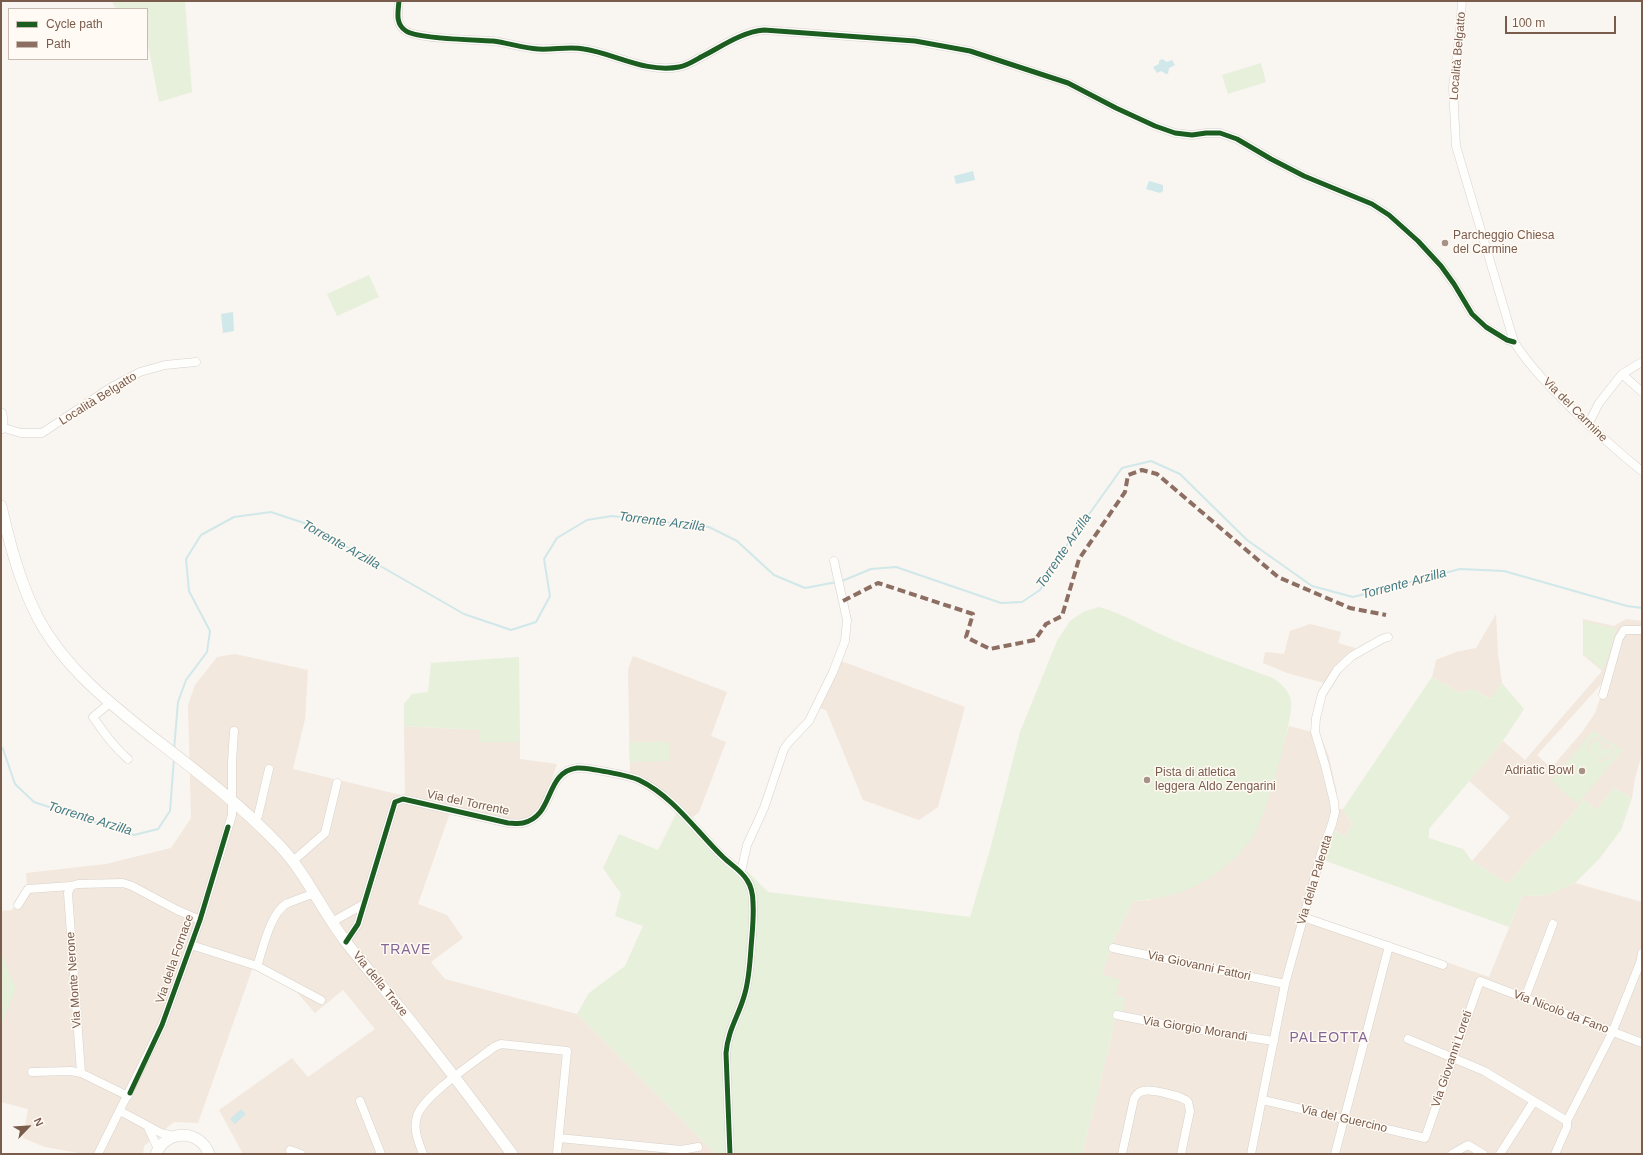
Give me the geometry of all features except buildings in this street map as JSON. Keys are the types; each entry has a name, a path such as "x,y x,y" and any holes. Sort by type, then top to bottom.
{"main road":[{"path":"1,414 1,427"},
{"name":"Via della Trave","path":"1,506 14,561 22,581 39,618 64,656 110,703 231,799 254,820 293,861 313,894 346,942 455,1077 512,1154"},
{"path":"157,1151 165,1141 174,1136 184,1135 193,1136 201,1141 209,1154"}],"street":[{"path":"399,1 398,18 400,27 407,32 426,36 495,42 537,49 570,47 585,49 643,66 666,68 680,67 744,34 764,30 915,41 977,53 1068,83 1110,106 1155,126 1175,133 1192,135 1220,133 1237,139 1270,159 1304,176 1372,204 1389,215 1418,241 1441,266 1472,314 1491,330 1507,340 1514,342"},
{"name":"Località Belgatto","path":"1462,1 1453,87 1456,146 1514,342"},
{"name":"Via del Carmine","path":"1514,342 1523,356 1556,393 1617,452 1642,471"},
{"name":"Località Belgatto","path":"1,427 21,432 42,434 110,388 140,372 165,365 196,362"},
{"path":"1588,424 1599,403 1622,374 1642,362"},
{"path":"1622,374 1642,392"},
{"path":"730,1154 727,1046 732,1025 741,1007 746,991 749,972 753,903 748,882 741,872 747,845 764,808 784,749 809,721 834,672 845,641 846,620 834,561"},
{"path":"1603,695 1619,638 1624,630 1642,630"},
{"name":"Via della Paleotta","path":"1251,1154 1285,984 1321,854 1335,812 1325,765 1315,732 1316,718 1322,694 1337,670 1352,656 1388,637"},
{"path":"110,703 93,717 116,749 128,759"},
{"name":"Via della Fornace","path":"98,1154 162,1025 200,920 232,815 231,799 234,731"},
{"name":"Via del Torrente","path":"346,942 358,924 395,802 403,799 508,823 522,823 541,812 557,778 566,771 577,768 621,774 638,779 660,793 674,805 724,858 741,872"},
{"path":"254,820 258,816 269,769"},
{"path":"293,861 325,833 337,783"},
{"path":"18,905 28,889 71,886 78,884 122,883 132,886 176,910 200,920"},
{"name":"Via Monte Nerone","path":"71,886 68,894 81,1073"},
{"path":"257,966 272,921 278,911 286,905 313,894"},
{"path":"332,922 364,904"},
{"path":"1303,918 1442,964"},
{"path":"1525,998 1553,924"},
{"path":"191,944 257,966 321,1000"},
{"path":"1335,1154 1389,946"},
{"name":"Via Giovanni Fattori","path":"1113,948 1285,984"},
{"path":"1555,1154 1567,1127 1567,1120 1612,1033 1640,963 1642,953"},
{"name":"Via Nicolò da Fano","path":"1480,981 1612,1033 1642,1043"},
{"name":"Via Giovanni Loreti","path":"1425,1138 1480,981"},
{"name":"Via Giorgio Morandi","path":"1117,1015 1168,1025 1274,1041"},
{"path":"1408,1039 1484,1071 1567,1120"},
{"path":"423,1154 417,1140 416,1129 418,1115 430,1097 494,1047 501,1044 567,1051 557,1154"},
{"path":"32,1072 71,1070 129,1094"},
{"path":"1122,1154 1134,1099 1137,1094 1144,1091 1181,1097 1188,1102 1190,1111 1181,1154"},
{"name":"Via del Guercino","path":"1263,1100 1425,1138"},
{"path":"360,1101 381,1154"},
{"path":"1500,1154 1534,1101"},
{"path":"120,1111 161,1133 174,1136"},
{"path":"148,1126 155,1138 157,1151"},
{"path":"559,1138 681,1150 698,1147"},
{"path":"1452,1154 1468,1145 1483,1154"},
{"path":"290,1150 301,1154"}],"shaded area":[{"path":"1496,614 1498,654 1502,683 1491,699 1472,689 1460,693 1432,677 1436,660 1456,652 1476,648"},
{"path":"1583,619 1614,626 1626,619 1642,621 1642,754 1635,778 1632,798 1614,788 1596,810 1584,800 1554,836 1531,856 1508,884 1472,861 1510,817 1469,781 1503,741 1525,760 1602,671 1583,655","holes":["1604,681 1595,713 1583,731 1551,768 1537,755"]},
{"path":"1310,624 1341,632 1338,643 1355,648 1335,668 1324,683 1287,673 1263,663 1265,652 1284,654 1290,631"},
{"path":"235,654 308,670 305,719 293,769 405,796 404,726 479,730 480,742 520,742 520,759 557,764 544,802 532,816 522,820 508,820 452,807 418,904 447,915 463,938 431,962 445,979 577,1014 716,1154 243,1154 219,1110 292,1058 308,1077 375,1029 343,990 315,1013 294,989 253,967 198,1123 174,1122 144,1146 143,1154 84,1154 45,1147 23,1138 28,1109 1,1102 1,911 12,910 27,887 26,873 106,864 171,848 191,818 188,705 195,685 217,657"},
{"path":"633,656 727,692 711,736 726,742 699,812 692,818 672,797 647,780 630,773 628,669"},
{"path":"841,661 965,707 938,807 919,820 863,800 826,710 819,708"},
{"path":"1289,726 1320,734 1329,757 1337,793 1337,809 1343,809 1352,824 1346,837 1334,830 1323,860 1308,914 1489,977 1522,896 1547,895 1575,883 1642,902 1642,1154 1082,1154 1109,1047 1116,1012 1125,998 1115,996 1102,974 1112,944 1133,901 1150,900 1256,830 1263,813"}],"green space":[{"path":"112,1 185,1 192,92 159,102 148,45 148,8 116,8"},
{"path":"1261,63 1266,82 1228,94 1222,75"},
{"path":"369,275 379,297 337,316 327,294"},
{"path":"1099,607 1118,613 1160,634 1195,649 1273,678 1287,690 1291,701 1291,711 1284,745 1267,805 1257,830 1247,844 1239,854 1204,882 1182,892 1171,895 1133,901 1112,944 1102,974 1120,980 1115,996 1125,998 1122,1013 1116,1012 1109,1047 1082,1154 716,1154 577,1014 589,993 625,966 643,926 615,916 621,894 603,868 619,834 658,850 677,812 740,876 747,871 768,892 970,917 991,846 1020,732 1057,641 1070,621 1083,612"},
{"path":"1584,621 1616,629 1603,670 1584,654"},
{"path":"519,657 520,742 479,742 479,730 404,726 404,704 412,694 428,692 431,663"},
{"path":"1432,677 1460,693 1472,689 1490,699 1502,683 1524,709 1503,741 1429,829 1429,838 1463,849 1472,861 1508,884 1531,856 1554,836 1584,800 1596,810 1614,788 1632,798 1621,830 1599,859 1575,883 1547,895 1522,896 1509,927 1323,860 1333,830 1346,837 1352,824 1343,809"},
{"name":"Adriatic Bowl","path":"1593,731 1623,750 1578,804 1551,781","holes":["1597,737 1611,746 1614,752 1612,757 1601,762 1598,761 1595,756 1586,749 1592,738"]},
{"name":"Adriatic Bowl","path":"1595,739 1603,744 1601,752 1605,748 1609,748 1612,751 1611,755 1608,757 1604,755 1604,759 1600,760 1588,748"},
{"path":"629,742 669,742 669,761 630,762"},
{"path":"1,952 16,989 1,1025"}],"water":[{"path":"1162,59 1167,62 1172,60 1175,65 1169,68 1168,74 1161,71 1157,73 1153,67 1159,64 1159,61"},
{"path":"973,171 975,180 956,184 954,176"},
{"path":"1149,181 1163,185 1163,191 1160,193 1146,189"},
{"path":"233,312 234,331 223,333 221,314"},
{"path":"241,1109 246,1114 235,1124 230,1119"}],"waterway":[{"name":"Torrente Arzilla","path":"842,581 871,569 896,567 1001,603 1022,602 1040,590 1062,552 1122,468 1151,461 1180,474 1247,540 1312,586 1353,597 1460,569 1504,571 1627,606 1642,608"},
{"name":"Torrente Arzilla","path":"174,750 178,702 186,680 207,652 210,631 189,591 186,559 201,535 234,517 271,512 307,524 464,614 511,630 536,622 550,596 544,559 557,538 587,520 612,516 709,527 737,541 774,575 805,588 837,582"},
{"name":"Torrente Arzilla","path":"1,747 15,784 34,802 134,835 158,829 170,811 174,758"}],"marked path":[{"path":"843,601 878,583 973,614 966,637 990,649 1035,640 1046,624 1062,616 1079,559 1125,492 1128,475 1142,470 1157,474 1278,577 1350,608 1386,615"}],"cycle path":[{"path":"399,1 398,18 400,25 412,34 448,39 493,41 538,49 578,48 596,51 631,62 654,67 666,68 684,66 739,37 764,30 915,41 970,51 1068,83 1116,108 1155,126 1175,133 1192,135 1220,133 1237,139 1304,176 1372,204 1389,215 1418,241 1441,266 1472,314 1486,327 1507,340 1514,342"},
{"path":"346,942 358,924 395,802 403,799 508,823 523,823 533,819 540,812 559,777 567,771 577,768 634,778 652,787 674,805 713,847 745,876 752,891 753,920 748,977 743,1001 731,1030 726,1053 730,1154"},
{"path":"130,1093 162,1025 200,920 228,827"}],"place":[{"name":"Parcheggio Chiesa del Carmine","path":"1445,243"},
{"name":"Adriatic Bowl","path":"1582,771"},
{"name":"Pista di atletica leggera Aldo Zengarini","path":"1147,780"}],"district":[{"name":"TRAVE","path":"406,950"},
{"name":"PALEOTTA","path":"1329,1038"}]}
